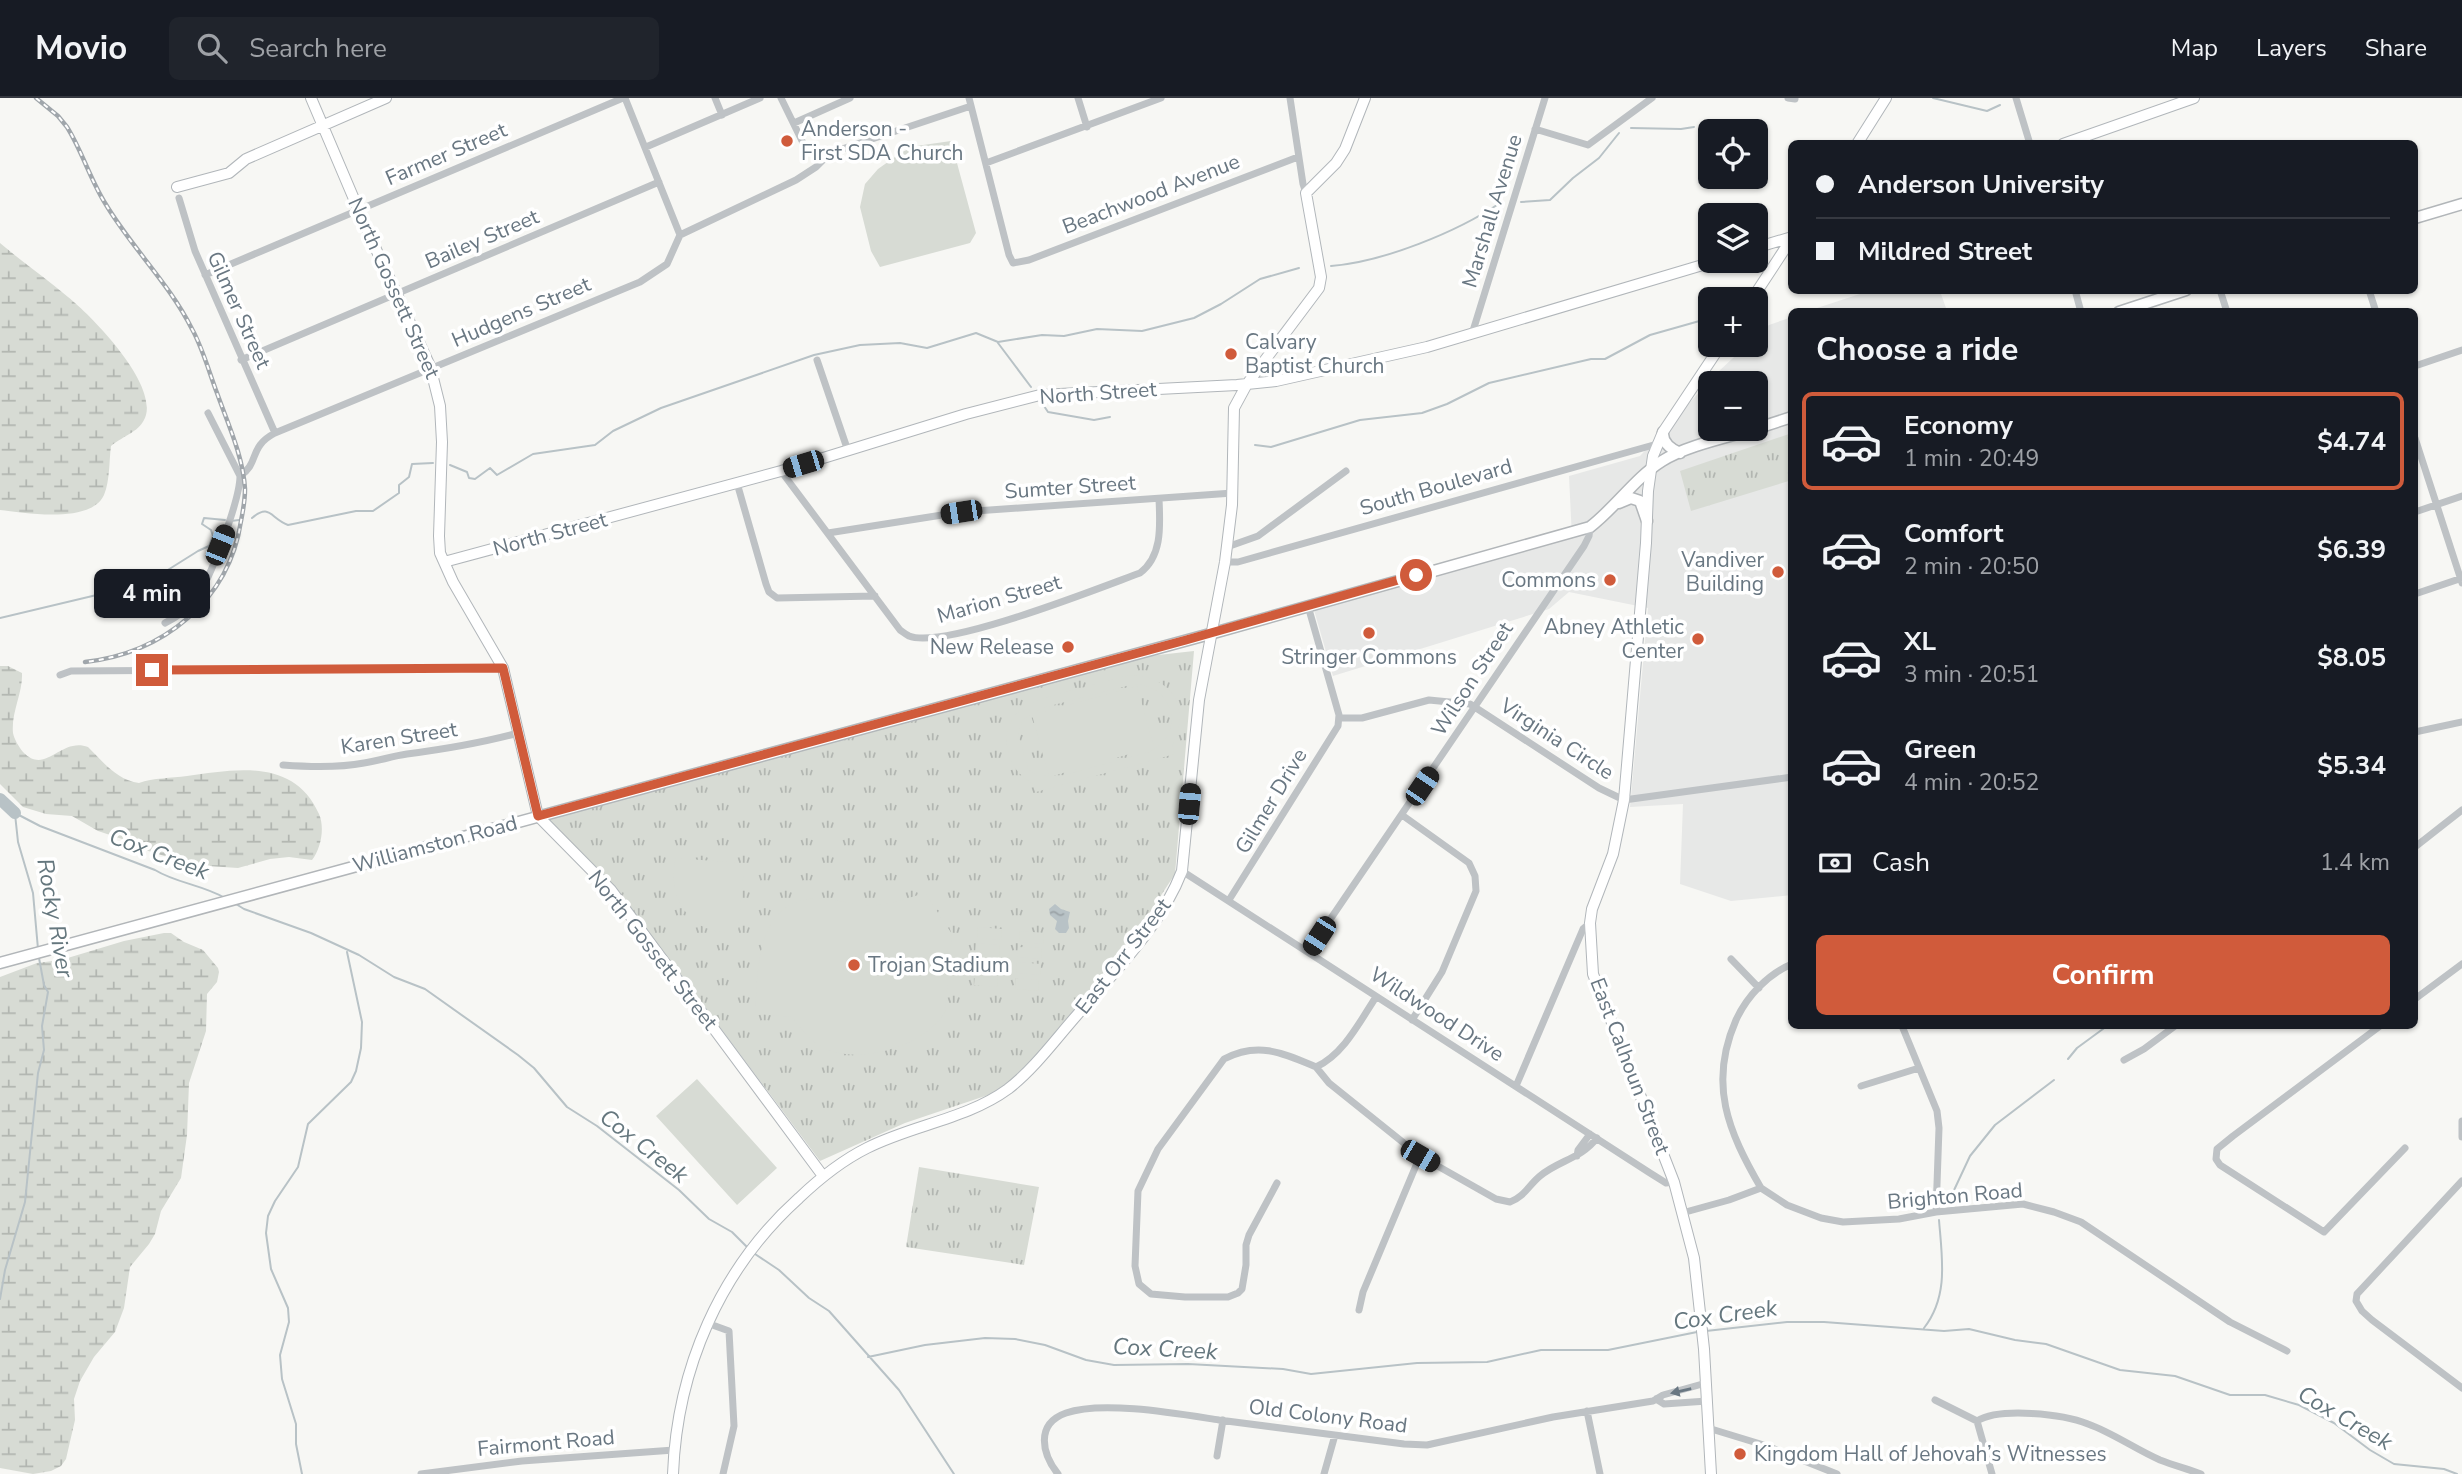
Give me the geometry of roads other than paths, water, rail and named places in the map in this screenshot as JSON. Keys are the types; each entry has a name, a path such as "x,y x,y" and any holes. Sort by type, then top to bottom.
{"main road":[{"path":"2418,217 2462,204"},
{"path":"2131,308 2174,294"},
{"name":"Williamston Road","path":"1768,425 1788,418"},
{"path":"1663,432 1662,437 1666,444 1680,453"},
{"name":"Williamston Road","path":"4,962 1210,634 1590,527 1663,460 1716,441"},
{"path":"1616,504 1636,498 1643,505 1647,521"}],"street":[{"name":"North Gossett Street","path":"311,98 431,370 440,406 442,442 439,536 444,562 503,668 538,816 611,890 822,1176"},
{"path":"177,187 229,173 246,159 386,98"},
{"path":"624,98 680,235 796,180 832,152"},
{"name":"Farmer Street","path":"205,275 624,98"},
{"path":"715,98 722,115"},
{"path":"646,147 760,98"},
{"path":"781,98 806,149 812,153 832,152 970,102 986,163 1161,98"},
{"path":"794,123 850,98"},
{"path":"1078,98 1087,127"},
{"path":"1290,98 1306,193"},
{"path":"1306,193 1336,163 1345,149 1365,98"},
{"name":"Marshall Avenue","path":"1472,334 1545,98"},
{"path":"1535,129 1588,145 1652,98"},
{"path":"1788,98 1796,99"},
{"path":"1859,140 1885,98"},
{"path":"2016,98 2029,140"},
{"path":"2074,140 2194,98"},
{"name":"Beachwood Avenue","path":"986,163 1009,256 1015,263 1030,260 1298,158"},
{"name":"Bailey Street","path":"242,359 659,182"},
{"name":"East Orr Street","path":"673,1474 674,1450 692,1362 707,1323 736,1269 780,1214 822,1176 867,1148 900,1133 967,1110 1007,1089 1045,1052 1165,907 1182,871 1199,700 1227,547 1233,494 1233,416 1237,399 1319,288 1321,277 1306,193"},
{"name":"Gilmer Street","path":"179,198 195,251 275,433"},
{"name":"Hudgens Street","path":"165,623 183,614 196,599 229,521 240,476 250,467 260,442 275,433 639,282 667,264 680,235"},
{"path":"1768,244 1788,239"},
{"path":"1760,287 1788,244"},
{"name":"North Street","path":"444,562 781,471 1040,395 1247,384 1300,375 1472,334 1698,266"},
{"path":"2418,365 2462,350"},
{"name":"East Calhoun Street","path":"1711,1474 1702,1322 1694,1258 1674,1182 1593,974 1590,923 1592,909 1613,854 1624,800 1651,470 1657,444 1663,432 1713,357"},
{"path":"817,360 848,451"},
{"path":"208,413 240,476"},
{"name":"South Boulevard","path":"1225,562 1238,562 1657,444"},
{"path":"2418,448 2461,580 2418,593"},
{"name":"Marion Street","path":"781,471 900,630 909,636 941,636 1002,622 1140,573 1149,567 1157,547 1159,499"},
{"path":"1227,547 1258,536 1346,471"},
{"path":"737,483 766,584 772,595 777,598 875,596"},
{"name":"Sumter Street","path":"828,533 961,512 1233,494"},
{"path":"2418,511 2462,496"},
{"name":"Wilson Street","path":"1308,952 1584,546 1590,527"},
{"path":"1308,606 1339,718"},
{"path":"60,675 71,671 503,668"},
{"name":"Virginia Circle","path":"1339,718 1362,718 1429,700 1470,704 1599,788 1624,800"},
{"name":"Gilmer Drive","path":"1229,900 1338,726 1339,718"},
{"path":"2418,731 2462,722"},
{"name":"Karen Street","path":"283,765 312,767 363,764 491,741 518,733"},
{"path":"1624,800 1788,778"},
{"path":"2418,845 2462,810"},
{"path":"1402,815 1469,863 1475,876 1476,891 1442,972 1412,1020"},
{"name":"Wildwood Drive","path":"1182,871 1666,1183 1674,1182"},
{"path":"1516,1086 1583,929 1590,923"},
{"path":"1731,959 1759,988"},
{"path":"2418,997 2462,964"},
{"path":"1682,1213 1761,1188 1739,1147 1727,1117 1722,1090 1723,1061 1729,1037 1743,1004 1778,970 1788,966"},
{"path":"1316,1067 1326,1063 1346,1041 1376,997"},
{"path":"1903,1029 1937,1111 1939,1128 1936,1212"},
{"path":"2124,1060 2171,1029"},
{"path":"2376,1029 2217,1149 2216,1158 2220,1165 2324,1232 2405,1148"},
{"path":"1277,1183 1249,1235 1242,1289 1238,1293 1228,1297 1158,1295 1151,1294 1139,1284 1135,1266 1138,1191 1158,1149 1207,1080 1224,1059 1239,1051 1258,1049 1293,1057 1316,1067 1329,1083 1420,1156 1496,1199 1510,1202 1522,1196 1545,1172 1577,1156 1578,1150 1593,1136"},
{"path":"1861,1086 1919,1068"},
{"path":"2462,1121 2462,1138"},
{"path":"1359,1310 1363,1292 1420,1156"},
{"path":"2462,1181 2357,1294 2356,1301 2372,1320 2462,1388"},
{"name":"Brighton Road","path":"1761,1188 1787,1205 1821,1218 1843,1222 1899,1219 1936,1212 2023,1204 2054,1212 2081,1222 2230,1322 2287,1351"},
{"path":"707,1323 729,1331 734,1426 723,1474"},
{"name":"Old Colony Road","path":"1058,1474 1049,1463 1043,1447 1044,1436 1051,1424 1064,1413 1123,1409 1427,1445 1656,1399 1706,1383"},
{"name":"Old Colony Road","path":"1656,1399 1664,1404 1707,1401"},
{"path":"1935,1400 1977,1421 1992,1474"},
{"path":"1587,1411 1600,1474"},
{"path":"1977,1421 2000,1413 2036,1413 2086,1423 2160,1460 2201,1474"},
{"path":"1217,1456 1223,1420"},
{"path":"1708,1428 1767,1446 1837,1474"},
{"path":"1324,1474 1335,1435"},
{"name":"Fairmont Road","path":"421,1474 522,1461 674,1450"}],"water":[{"path":"1055,904 1070,912 1066,933 1059,933 1055,929 1057,921 1050,915 1049,909"}],"waterway":[{"path":"1933,98 1987,111 2000,105"},
{"path":"1631,128 1694,127"},
{"path":"1521,202 1550,200 1599,158 1619,133"},
{"path":"1331,266 1373,259 1419,244 1463,225 1500,203"},
{"path":"450,465 467,472 469,478 475,479 490,468 497,475 533,454 595,445 613,431 661,408 814,355 860,345 900,343 927,348 976,333 998,342 1042,335 1064,336 1097,329 1142,331 1194,318 1260,279 1299,268"},
{"path":"1255,445 1271,447 1360,420 1422,413 1489,383 1591,359 1605,359 1650,335 1698,321"},
{"path":"998,343 1031,387"},
{"path":"1042,403 1048,412 1094,420 1110,417"},
{"path":"252,518 267,512 288,525 356,511 373,511 399,493 399,485 409,477 412,464 433,463"},
{"path":"0,618 147,583 209,546 213,536 211,530 202,524 204,518 225,520"},
{"path":"231,521 239,520"},
{"name":"Rocky River","path":"0,799 15,813"},
{"name":"Cox Creek","path":"15,813 40,826 225,898"},
{"name":"Rocky River","path":"15,814 18,842 33,893 38,949"},
{"name":"Cox Creek","path":"236,904 311,933 359,955 394,977 425,989 518,1055 534,1068 567,1107 597,1126 679,1190 709,1219 732,1232 748,1248"},
{"path":"302,1474 296,1444 296,1424 282,1379 280,1355 289,1322 288,1308 271,1269 266,1233 268,1216 275,1201 298,1167 308,1124 351,1082 356,1071 361,1048 362,1022 347,952"},
{"name":"Rocky River","path":"0,1299 5,1270 25,1202 38,1073 44,1050 42,1026 48,992 39,958"},
{"path":"2068,1059 2077,1048 2103,1029"},
{"path":"1948,1203 1970,1156 1995,1125 2054,1080"},
{"path":"1924,1328 1932,1316 1941,1290 1939,1220"},
{"name":"Cox Creek","path":"755,1254 829,1311 899,1390 954,1474"},
{"name":"Cox Creek","path":"1706,1331 1787,1322 1824,1322 1944,1331 1969,1329 2046,1344 2120,1370 2175,1376 2230,1395 2265,1395 2299,1405 2334,1423 2394,1464 2444,1469 2457,1474"},
{"name":"Cox Creek","path":"868,1357 925,1345 985,1338 1015,1339 1045,1345 1086,1360 1114,1365 1188,1364 1283,1369 1311,1374 1417,1363 1487,1362 1541,1350 1608,1350 1697,1332"}],"railway":[{"path":"36,98 67,127 105,203 183,312 203,353 234,440 245,489 234,550 223,576 207,598 188,618 165,635 114,657 85,662"}],"place":[{"name":"Anderson - First SDA Church","path":"787,141"},
{"name":"Calvary Baptist Church","path":"1231,354"},
{"name":"Vandiver Building","path":"1778,572"},
{"name":"Commons","path":"1610,580"},
{"name":"Stringer Commons","path":"1369,633"},
{"name":"Abney Athletic Center","path":"1698,639"},
{"name":"New Release","path":"1068,647"},
{"name":"Trojan Stadium","path":"854,965"},
{"name":"Kingdom Hall of Jehovah’s Witnesses","path":"1740,1454"}]}
